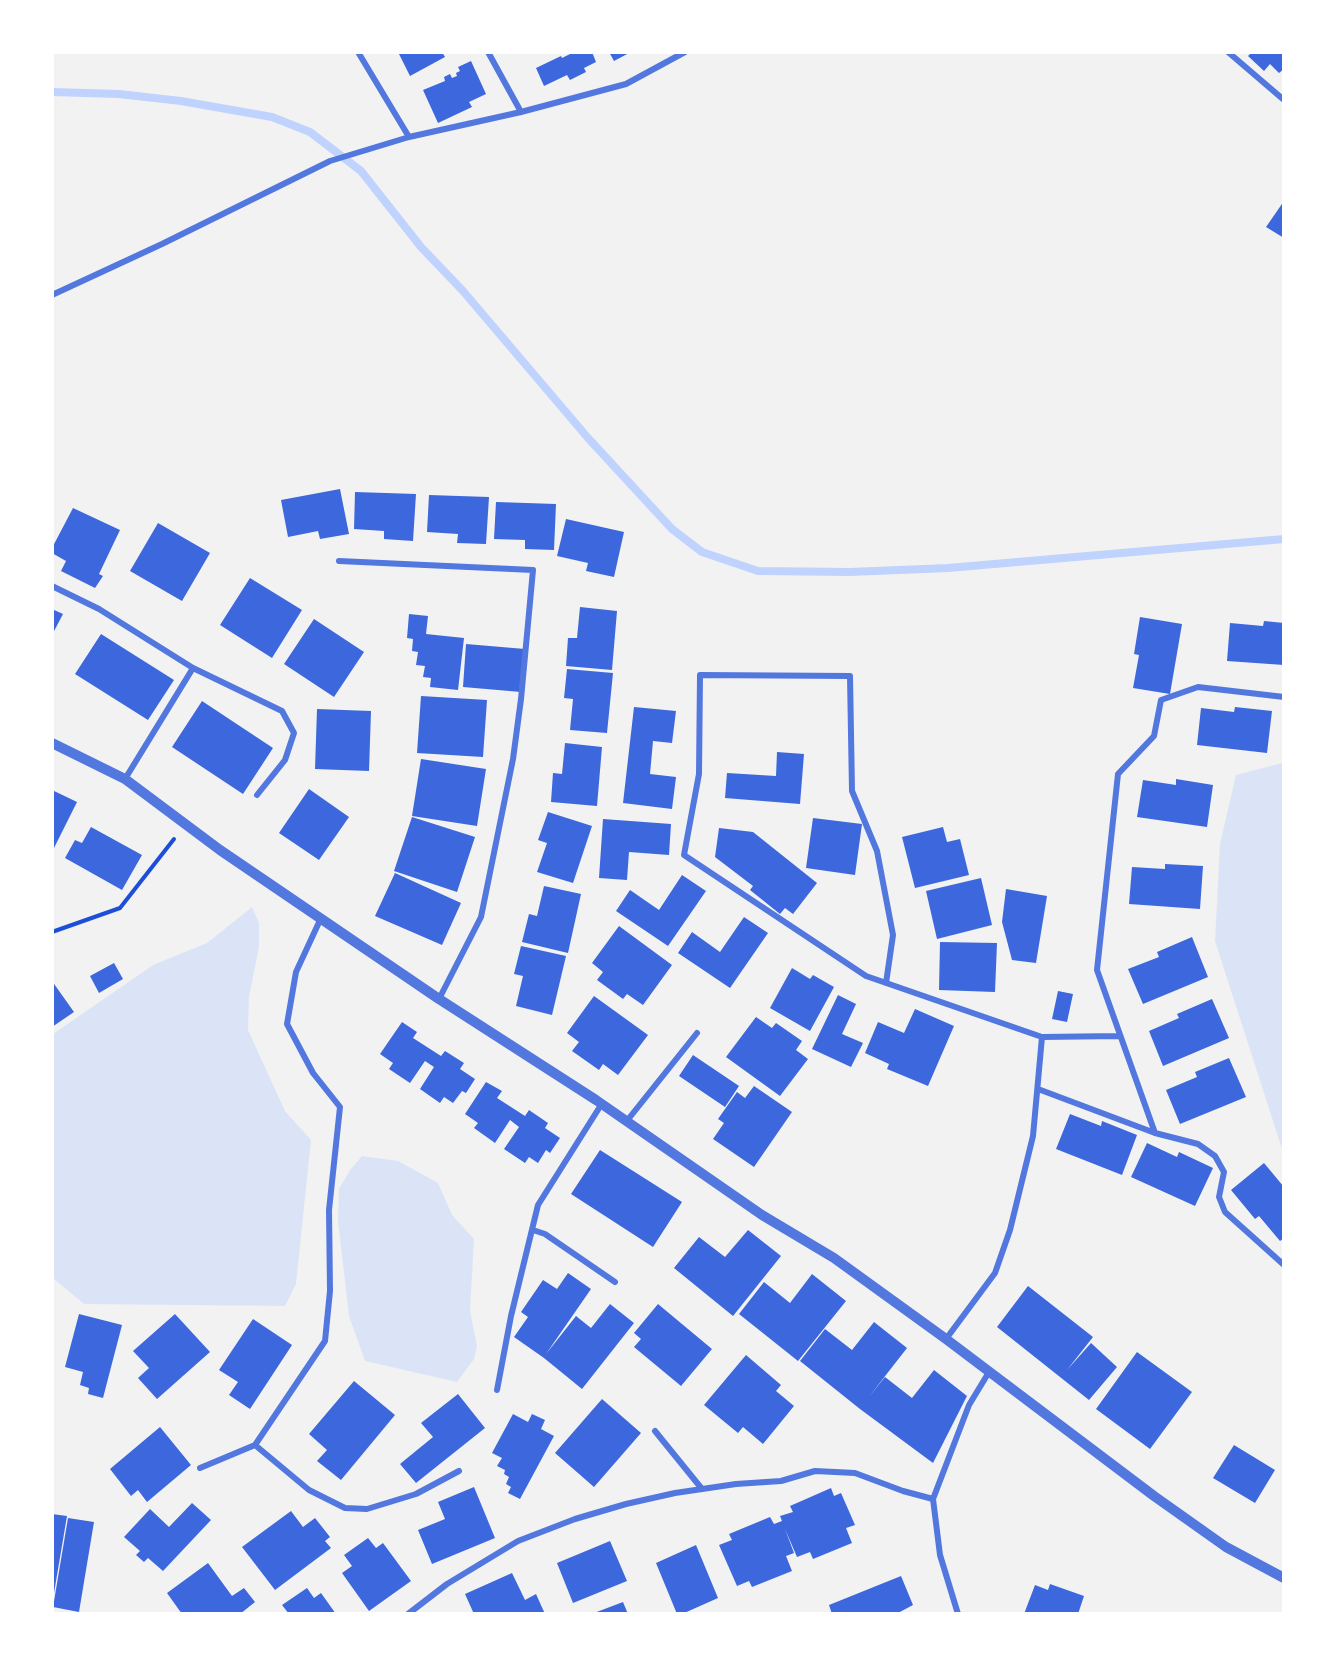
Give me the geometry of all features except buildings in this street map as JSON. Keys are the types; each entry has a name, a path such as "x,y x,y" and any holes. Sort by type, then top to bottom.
{"street":[{"path":"358,52 409,137"},
{"path":"488,52 521,112"},
{"path":"52,295 348,154 626,84 685,52"},
{"path":"1228,52 1284,100"},
{"path":"339,561 533,570 513,759 481,918 439,999"},
{"path":"52,586 99,609 193,668 282,711 294,733 285,759 257,795"},
{"path":"125,779 193,668"},
{"path":"886,983 893,935 877,850 852,791 850,676 700,675 699,774 684,855 866,976 886,983 1042,1037 1119,1036"},
{"path":"1155,1133 1097,970 1118,774 1154,736 1161,700 1198,687 1284,697"},
{"path":"52,743 125,779 220,850 439,999 601,1105 762,1215 834,1258 946,1339 1126,1476 1226,1547 1284,1578"},
{"path":"200,1468 255,1445 325,1341 330,1291 329,1210 340,1107 313,1073 287,1024 296,972 321,918"},
{"path":"626,1122 697,1033"},
{"path":"946,1339 995,1273 1010,1230 1033,1136 1042,1037"},
{"path":"1038,1089 1155,1133 1198,1144 1215,1156 1224,1172 1219,1197 1225,1212 1284,1265"},
{"path":"497,1390 511,1316 538,1205 601,1105"},
{"path":"533,1230 545,1234 615,1282"},
{"path":"958,1614 940,1555 933,1499 969,1405 989,1372"},
{"path":"655,1431 702,1489"},
{"path":"255,1445 309,1490 345,1508 367,1509 416,1494 459,1471"},
{"path":"408,1614 447,1584 518,1541 575,1519 626,1504 702,1489 781,1481 815,1471 855,1473 903,1491 933,1499"}],"path":[{"path":"52,932 120,908 186,824"}],"shaded area":[{"path":"1283,754 1283,1152 1215,941 1220,844 1236,775 1282,763"},
{"path":"252,907 259,923 259,947 249,997 248,1030 285,1111 311,1140 296,1284 285,1306 84,1304 53,1278 53,1034 153,965 207,943"},
{"path":"362,1156 398,1161 438,1183 452,1215 474,1239 470,1311 477,1346 474,1359 457,1382 365,1361 349,1316 338,1221 339,1189 350,1170"}],"waterway":[{"path":"52,92 119,94 181,101 272,117 310,132 361,171 421,247 463,291 588,438 672,529 702,552 758,571 850,572 948,568 1284,539"}]}
